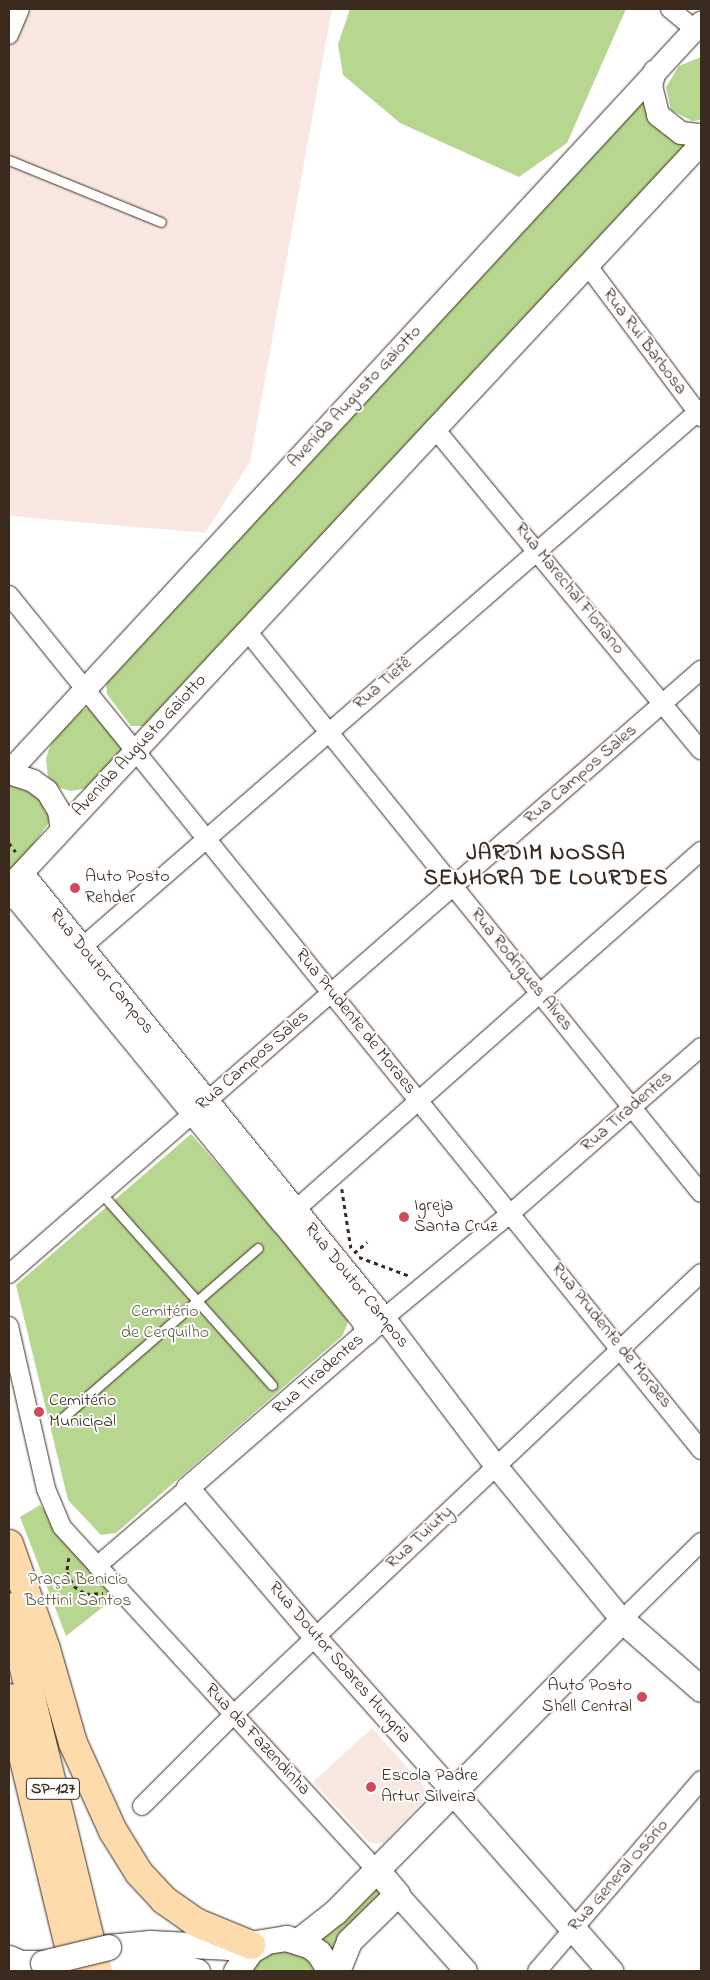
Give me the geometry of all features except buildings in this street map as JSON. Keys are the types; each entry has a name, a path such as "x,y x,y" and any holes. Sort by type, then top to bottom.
{"highway":[{"path":"9,1544 46,1650 73,1743 113,1831 140,1873 164,1900 195,1922 256,1944"},
{"name":"SP-127","path":"9,1607 106,1965"},
{"name":"SP-127","path":"9,1698 75,1971"}],"main road":[{"name":"Rua Doutor Campos","path":"622,1620 701,1689"},
{"path":"298,1941 335,1912 375,1868 622,1620"},
{"name":"Rua Doutor Soares Hungria","path":"452,1791 610,1971"},
{"name":"Rua da Fazendinha","path":"375,1868 397,1894"},
{"path":"337,1971 349,1941 397,1894"},
{"path":"106,1965 150,1943 256,1944 274,1940 298,1941 319,1953 330,1971"},
{"path":"236,1971 242,1960 256,1944"},
{"path":"9,1958 20,1963 170,1964 197,1971"}],"street":[{"path":"9,35 20,9"},
{"path":"670,9 699,29"},
{"name":"Avenida Augusto Gaiotto","path":"9,772 655,72 699,29"},
{"path":"655,72 651,86 658,115 681,133 701,135"},
{"name":"Avenida Augusto Gaiotto","path":"15,880 701,144"},
{"name":"Rua Rui Barbosa","path":"588,266 700,413"},
{"name":"Rua Tietê","path":"74,953 327,732 700,413"},
{"name":"Rua Marechal Floriano","path":"435,429 538,550 701,750"},
{"name":"Rua Prudente de Moraes","path":"9,595 621,1348 701,1450"},
{"name":"Rua Rodrigues Alves","path":"247,631 701,1193"},
{"name":"Rua Campos Sales","path":"9,1274 701,670"},
{"path":"9,772 34,781 47,791 59,811 62,829"},
{"path":"289,1216 701,851"},
{"name":"Rua Doutor Campos","path":"15,880 289,1216 384,1318 496,1466 622,1620"},
{"name":"Rua Doutor Campos","path":"9,896 18,900 74,953"},
{"name":"Rua Tiradentes","path":"97,1566 384,1318 511,1213 701,1047"},
{"name":"Rua Doutor Campos","path":"289,1216 363,1321 367,1333"},
{"name":"Rua Tuiuty","path":"142,1806 234,1714 701,1273"},
{"name":"Rua da Fazendinha","path":"9,1326 51,1506 62,1527 375,1868"},
{"name":"Rua Doutor Soares Hungria","path":"188,1488 315,1637 452,1791"},
{"path":"622,1620 701,1542"},
{"name":"Rua General Osório","path":"537,1971 701,1780"},
{"name":"Rua da Fazendinha","path":"397,1894 466,1971"}],"lane":[{"path":"9,160 161,222"},
{"path":"101,1193 272,1385"},
{"path":"60,1420 258,1248"}],"path":[{"path":"335,1175 342,1184 352,1254 418,1279 424,1286"},
{"path":"77,1544 67,1564 74,1586 94,1595 116,1586"}],"shaded area":[{"path":"9,9 332,9 250,462 205,533 9,516"},
{"name":"Escola Padre Artur Silveira","path":"372,1728 423,1785 426,1793 423,1801 383,1843 376,1844 369,1842 313,1782"}],"green space":[{"path":"350,9 626,9 567,143 519,177 400,123 343,75 338,44"},
{"path":"701,57 701,120 692,121 671,110 666,87 679,66"},
{"path":"642,102 651,121 663,134 689,145 146,726 131,726 107,694 106,683"},
{"path":"92,706 125,747 87,788 71,791 60,788 48,777 46,759 49,749 53,741 81,711"},
{"path":"9,784 36,788 52,819 9,876"},
{"name":"Cemitério de Cerquilho","path":"191,1134 350,1317 343,1335 116,1533 101,1535 68,1500 16,1285"},
{"name":"Praça Benicio Bettini Santos","path":"40,1505 117,1596 66,1636 20,1517"},
{"path":"373,1885 383,1895 334,1954 317,1934"},
{"path":"289,1948 309,1960 315,1971 246,1971 254,1958"}],"place":[{"name":"Auto Posto Rehder","path":"75,888"},
{"name":"Igreja Santa Cruz","path":"404,1217"},
{"name":"Cemitério Municipal","path":"39,1412"},
{"name":"Auto Posto Shell Central","path":"642,1697"},
{"name":"Escola Padre Artur Silveira","path":"371,1787"}],"district":[{"name":"JARDIM NOSSA SENHORA DE LOURDES","path":"546,866"}]}
